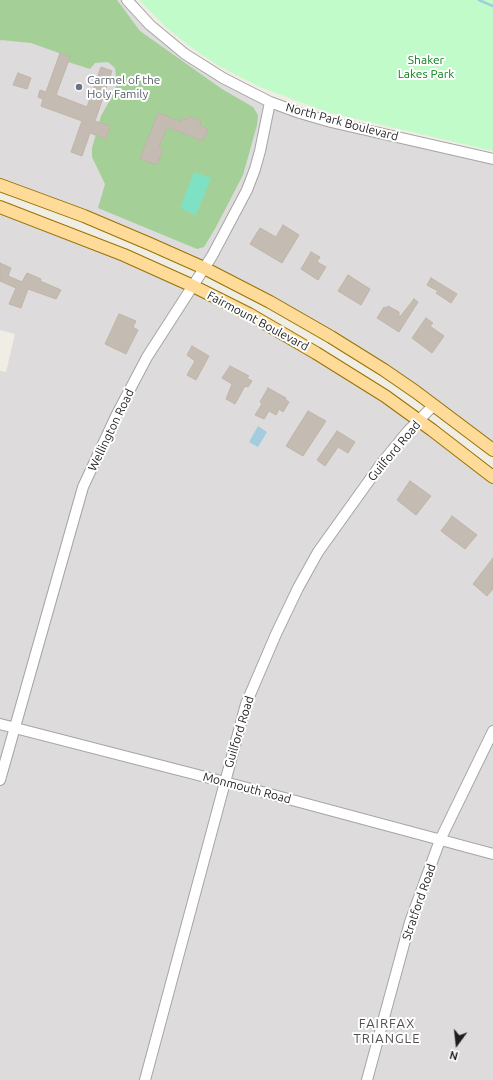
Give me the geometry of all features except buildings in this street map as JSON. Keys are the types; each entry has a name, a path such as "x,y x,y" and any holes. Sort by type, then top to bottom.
{"main road":[{"name":"Fairmount Boulevard","path":"0,185 84,216 204,268 270,302 384,370 434,405 493,450"},
{"name":"Fairmount Boulevard","path":"0,207 101,246 193,286 249,314 363,382 419,420 493,477"}],"street":[{"name":"North Park Boulevard","path":"127,0 150,25 185,54 223,78 270,102 331,122 493,159"},
{"name":"Wellington Road","path":"0,780 83,487 116,416 147,357 204,268 231,222 247,190 260,151 270,102"},
{"name":"Guilford Road","path":"144,1080 246,704 276,634 298,588 318,552 397,444 434,405"},
{"name":"Monmouth Road","path":"0,724 225,782 493,854"},
{"name":"Stratford Road","path":"367,1080 410,922 440,840 493,732"}],"shaded area":[{"path":"0,0 127,0 185,54 270,102 493,159 493,450 454,421 270,302 0,185"},
{"path":"0,213 105,253 211,300 265,329 309,354 398,411 493,483 493,1080 0,1080 0,371 6,372 15,334 0,330"}],"green space":[{"path":"0,0 117,0 140,31 222,89 253,107 258,115 257,125 243,175 204,247 197,249 98,208 105,184 92,157 92,148 101,116 117,84 115,68 108,62 95,63 90,69 68,62 70,57 31,43 0,41"},
{"name":"Shaker Lakes Park","path":"139,0 493,0 493,151 327,112 260,87 219,66 195,50 168,29"},
{"path":"194,172 211,178 196,215 180,208"}],"water":[{"path":"258,426 267,432 258,447 249,442"}],"waterway":[{"path":"479,0 493,6"}],"place":[{"name":"Carmel of the Holy Family","path":"79,87"}],"district":[{"name":"FAIRFAX TRIANGLE","path":"387,1032"}]}
